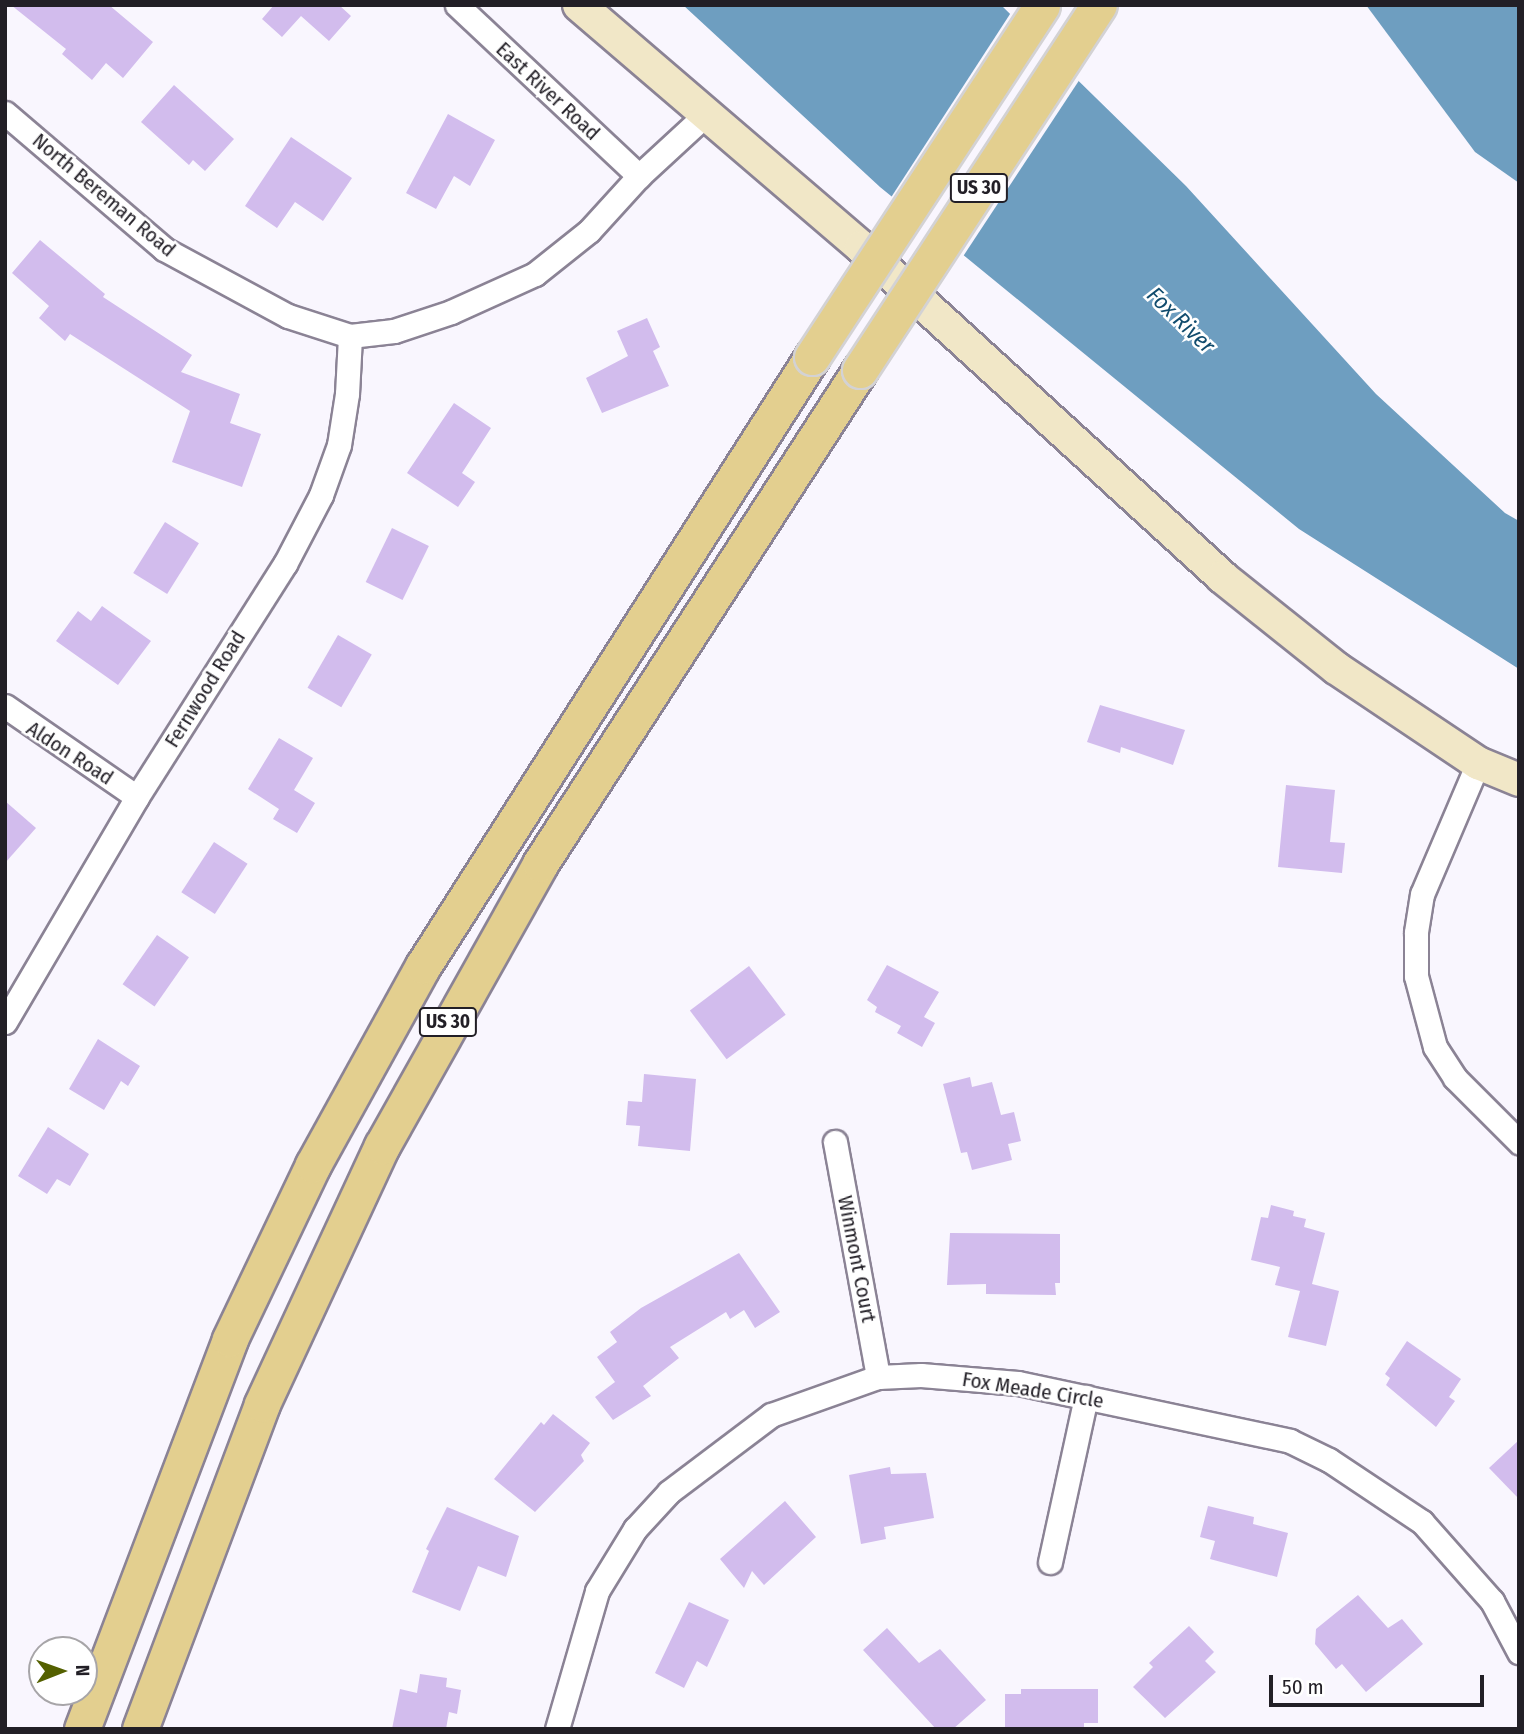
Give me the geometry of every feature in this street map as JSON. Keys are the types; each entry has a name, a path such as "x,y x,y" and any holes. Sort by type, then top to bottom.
{"main road":[{"name":"US 30","path":"82,1729 230,1339 313,1165 423,966 812,357 1042,5"},
{"name":"US 30","path":"140,1729 262,1404 395,1122 540,864 1099,5"}],"street":[{"name":"East River Road","path":"457,5 639,176"},
{"path":"579,5 861,247 1222,577 1336,668 1478,763 1519,780"},
{"name":"North Bereman Road","path":"5,113 164,249 231,289 315,327 350,336 394,331 450,312 535,274 589,231 639,176 705,115"},
{"name":"Fernwood Road","path":"5,1023 137,797 285,564 321,495 339,445 350,336"},
{"name":"Aldon Road","path":"5,706 137,797"},
{"path":"1478,763 1422,894 1416,976 1435,1047 1455,1078 1519,1142"},
{"name":"Winmont Court","path":"835,1142 878,1377"},
{"name":"Fox Meade Circle","path":"557,1729 576,1650 597,1591 635,1529 669,1492 771,1415 878,1377 973,1377 1086,1397 1290,1441 1329,1460 1422,1522 1457,1557 1492,1601 1519,1652"},
{"path":"1050,1562 1086,1397"}],"water":[{"name":"Fox River","path":"683,5 1001,5 1186,186 1376,394 1505,513 1519,521 1519,669 1299,529 880,187"},
{"path":"1366,5 1519,5 1519,183 1475,152"}],"pier":[{"path":"1012,11 1080,79 962,258 890,199"}],"building":[{"path":"11,5 109,5 153,42 123,78 106,63 92,80 62,54 66,49"},
{"path":"274,5 339,5 351,16 329,41 301,16 282,37 262,19"},
{"path":"174,85 234,139 205,171 193,160 189,165 141,122"},
{"path":"448,114 495,140 470,186 454,176 436,209 406,193"},
{"path":"291,137 352,178 323,221 295,202 277,228 245,206"},
{"path":"40,240 105,294 103,297 192,355 181,372 240,394 230,423 261,434 242,487 172,462 190,411 70,334 65,341 39,318 49,306 12,273"},
{"path":"647,318 660,347 653,351 669,386 602,413 586,378 628,356 617,331"},
{"path":"454,403 491,428 462,473 475,482 458,507 407,473"},
{"path":"165,522 199,543 167,594 133,573"},
{"path":"392,528 429,546 403,600 366,582"},
{"path":"102,606 151,641 118,685 56,641 78,611 91,621"},
{"path":"338,635 372,654 341,707 308,688"},
{"path":"1100,705 1185,730 1173,765 1121,747 1120,753 1087,742"},
{"path":"279,738 313,758 294,790 315,803 297,833 273,819 279,809 248,789"},
{"path":"1286,785 1335,790 1330,842 1345,843 1342,873 1278,867"},
{"path":"5,801 36,828 5,863"},
{"path":"214,842 248,864 215,914 181,892"},
{"path":"157,935 189,957 155,1007 123,984"},
{"path":"887,965 939,992 924,1017 935,1023 922,1047 897,1033 901,1026 875,1012 877,1007 867,1000"},
{"path":"749,966 786,1015 727,1059 690,1011"},
{"path":"98,1039 140,1066 128,1086 121,1081 104,1110 69,1089"},
{"path":"644,1074 696,1079 690,1151 638,1146 640,1126 626,1125 628,1101 642,1102"},
{"path":"970,1077 972,1087 992,1082 1001,1115 1014,1112 1021,1141 1008,1144 1012,1160 972,1170 967,1152 961,1153 943,1084"},
{"path":"48,1127 89,1154 70,1186 57,1179 47,1194 18,1176"},
{"path":"1271,1205 1294,1211 1293,1216 1306,1219 1304,1227 1325,1233 1312,1284 1339,1291 1326,1346 1288,1337 1300,1291 1275,1285 1280,1267 1251,1260 1261,1217 1268,1218"},
{"path":"950,1233 1060,1234 1060,1283 1055,1283 1056,1295 986,1294 986,1284 947,1285"},
{"path":"739,1253 780,1312 755,1328 744,1310 730,1319 726,1312 670,1347 679,1358 643,1386 651,1396 613,1420 595,1397 615,1382 597,1357 617,1342 610,1332 641,1308"},
{"path":"1407,1341 1461,1379 1449,1397 1455,1401 1436,1427 1386,1385 1390,1378 1385,1374"},
{"path":"553,1414 590,1443 581,1455 584,1461 535,1512 494,1479 541,1422 544,1425"},
{"path":"1519,1440 1519,1499 1489,1468"},
{"path":"890,1467 891,1474 926,1473 934,1518 884,1527 886,1539 861,1544 849,1475"},
{"path":"785,1501 816,1537 764,1585 752,1571 744,1588 720,1559"},
{"path":"1208,1506 1254,1517 1253,1524 1288,1533 1277,1577 1210,1559 1215,1541 1200,1537"},
{"path":"447,1507 519,1536 506,1577 478,1566 460,1611 412,1592 429,1551 426,1549"},
{"path":"1358,1595 1388,1628 1402,1619 1423,1644 1366,1692 1342,1664 1336,1669 1315,1644 1316,1629"},
{"path":"689,1602 729,1620 707,1667 697,1661 684,1688 655,1673"},
{"path":"1189,1626 1214,1652 1205,1661 1216,1672 1165,1718 1133,1687 1153,1667 1149,1663"},
{"path":"887,1628 919,1663 940,1649 986,1700 953,1729 936,1729 863,1650"},
{"path":"420,1674 447,1678 446,1687 461,1690 457,1714 449,1712 446,1729 392,1729 400,1689 417,1693"},
{"path":"1021,1689 1098,1689 1098,1723 1084,1723 1084,1729 1005,1729 1005,1694 1021,1694"}]}
